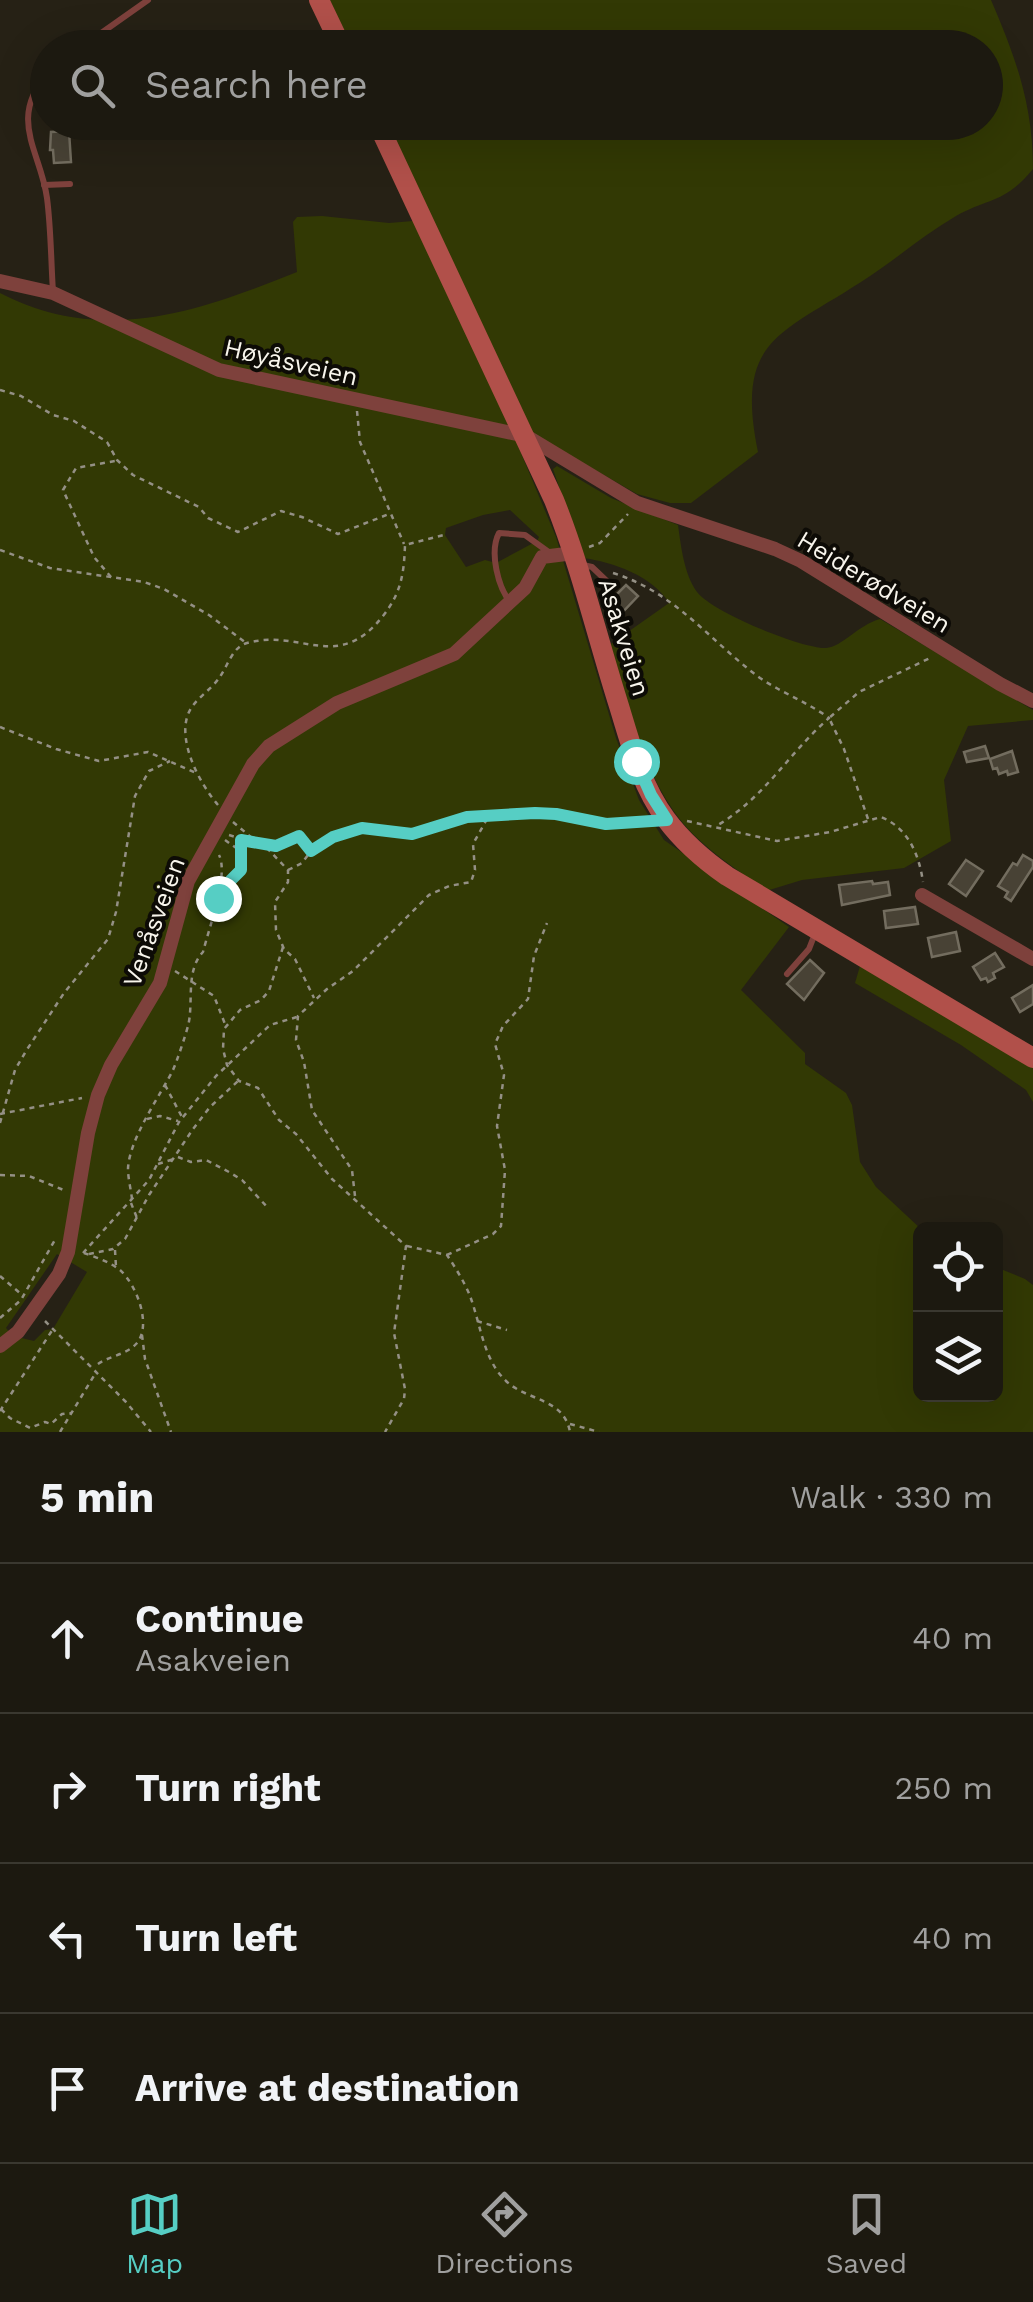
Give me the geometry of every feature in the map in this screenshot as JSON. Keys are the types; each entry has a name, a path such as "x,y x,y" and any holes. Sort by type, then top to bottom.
{"main road":[{"path":"319,0 333,30"},
{"name":"Asakveien","path":"386,140 526,436 581,562 636,761 667,820 708,862 1033,1058"}],"street":[{"name":"Høyåsveien","path":"0,281 53,293 219,370 526,436"},
{"name":"Heiderødveien","path":"526,436 637,503 801,561 1033,701"},
{"path":"551,554 581,562"},
{"name":"Venåsveien","path":"0,1346 18,1332 59,1274 68,1252 98,1095 166,965 184,889 253,764 269,746 336,703 454,654 511,603 525,588 542,557 551,554"},
{"path":"922,894 1033,959"}],"lane":[{"path":"106,30 148,0"},
{"path":"30,111 28,142 44,185 53,293"},
{"path":"44,185 70,184"},
{"path":"511,603 505,597 494,540 499,534 525,535 551,554"},
{"path":"581,562 612,587"},
{"path":"787,974 808,949 817,930"}],"path":[{"path":"0,390 74,421 106,442 137,478 200,507 208,518 238,532 281,511 302,516 338,534 389,514"},
{"path":"240,852 198,774 188,743 187,716 220,677 236,650 246,643 352,644 365,637 402,586 404,545 360,442 356,401"},
{"path":"112,578 94,557 62,490 76,468 118,460"},
{"path":"637,503 581,562 626,577 662,596 756,674 828,718 844,749 868,820"},
{"path":"404,545 444,534"},
{"path":"0,550 50,568 144,582 164,589 246,643"},
{"path":"716,826 759,795 828,718 859,692 928,659 951,653"},
{"path":"0,727 99,761 142,752 156,754 198,774"},
{"path":"0,1123 15,1070 26,1051 64,993 108,940 135,796 148,771 170,761"},
{"path":"288,870 333,837 362,828 412,834 446,821 488,816 556,814 620,824 667,820 716,826 777,841 830,832 881,817 890,820 913,844 920,864 922,894"},
{"path":"117,1268 84,1253 149,1180 181,1120 228,1064 270,1025 298,1016 352,971 429,895 471,882 476,870 474,844 488,816"},
{"path":"222,823 241,840 280,845 297,836 311,851"},
{"path":"222,823 259,844"},
{"path":"221,890 241,870 241,840"},
{"path":"265,846 288,870 288,882 275,902 276,930 314,1000"},
{"path":"137,1218 131,1200 129,1160 145,1120 174,1068 189,1022 189,994 197,959 203,952 221,890 223,859 207,847"},
{"path":"215,914 233,919"},
{"path":"283,946 269,991 261,1000 240,1010 226,1026 222,1040 228,1064 240,1080 258,1088 313,1159 406,1246 447,1256 493,1234 501,1226 505,1170 496,1126 504,1075 495,1044 503,1026 528,999 534,956 547,922"},
{"path":"166,965 214,996 226,1026"},
{"path":"298,1016 296,1040 312,1110 352,1170 355,1198"},
{"path":"88,1254 115,1247 130,1232 149,1195 202,1117 240,1080"},
{"path":"165,1081 165,1090 175,1100 181,1120"},
{"path":"2,1113 98,1095"},
{"path":"76,1099 84,1108"},
{"path":"145,1120 160,1116 181,1120"},
{"path":"156,1165 176,1157 191,1162 206,1160 242,1180 269,1209"},
{"path":"0,1175 29,1176 67,1192"},
{"path":"385,1432 404,1399 394,1333 406,1246"},
{"path":"115,1247 117,1268 135,1294 145,1359 170,1432"},
{"path":"451,1261 453,1254"},
{"path":"447,1256 469,1294 493,1366 504,1380 551,1404 570,1432"},
{"path":"0,1276 36,1309 150,1432"},
{"path":"476,1320 508,1330"},
{"path":"54,1329 0,1410 30,1428 45,1422 51,1424 62,1414 71,1413"},
{"path":"62,1431 94,1370 109,1356 135,1346 142,1334"},
{"path":"568,1424 599,1432"}],"green space":[{"path":"330,0 991,0 1008,42 1021,82 1030,124 1033,169 1005,194 944,224 786,330 759,363 753,386 752,415 758,452 691,503 670,503 637,494 534,435 395,140 1003,140 1003,30 343,30"},
{"path":"322,216 389,223 413,221 506,417 556,537 616,738 639,800 664,840 789,927 741,990 805,1053 805,1064 846,1093 852,1105 860,1162 876,1187 914,1222 913,1402 1003,1402 1003,1270 1033,1285 1033,1432 0,1432 0,293 38,309 76,318 113,320 186,310 297,272 293,222 297,217","holes":["510,510 539,537 496,563 485,560 466,567 445,535 446,528","57,1254 87,1272 53,1329 45,1330 34,1341 13,1336 6,1328"]},
{"path":"557,466 611,498 678,525 686,568 697,592 738,619 798,642 826,648 880,619 1033,710 1033,720 968,726 944,780 951,841 904,868 802,880 766,891 693,834 673,810 651,772 608,646 669,603 653,585 631,572 583,558 553,469"},
{"path":"860,966 1033,1067 1033,1102 1026,1090 961,1045 855,983"}],"building":[{"path":"51,140 70,140 71,162 54,163"},
{"path":"626,585 638,596 618,617 606,605"},
{"path":"985,746 989,758 967,762 964,752"},
{"path":"1012,751 1018,772 999,774 990,759"},
{"path":"1023,855 1033,861 1033,867 1011,901 1005,897 1008,892 998,886"},
{"path":"966,860 983,871 966,896 949,884"},
{"path":"888,882 890,895 842,905 839,885"},
{"path":"915,907 918,924 886,928 884,911"},
{"path":"956,932 960,951 932,957 928,938"},
{"path":"995,953 1004,967 993,973 995,978 988,982 986,978 981,980 973,967"},
{"path":"810,960 824,973 804,1000 787,984"},
{"path":"1033,985 1033,1004 1020,1012 1012,998"}],"route":[{"path":"218,898 241,870 241,840 276,846 299,836 311,851 333,837 362,828 412,834 446,821 514,813 556,814 606,824 667,820 636,761"}]}
